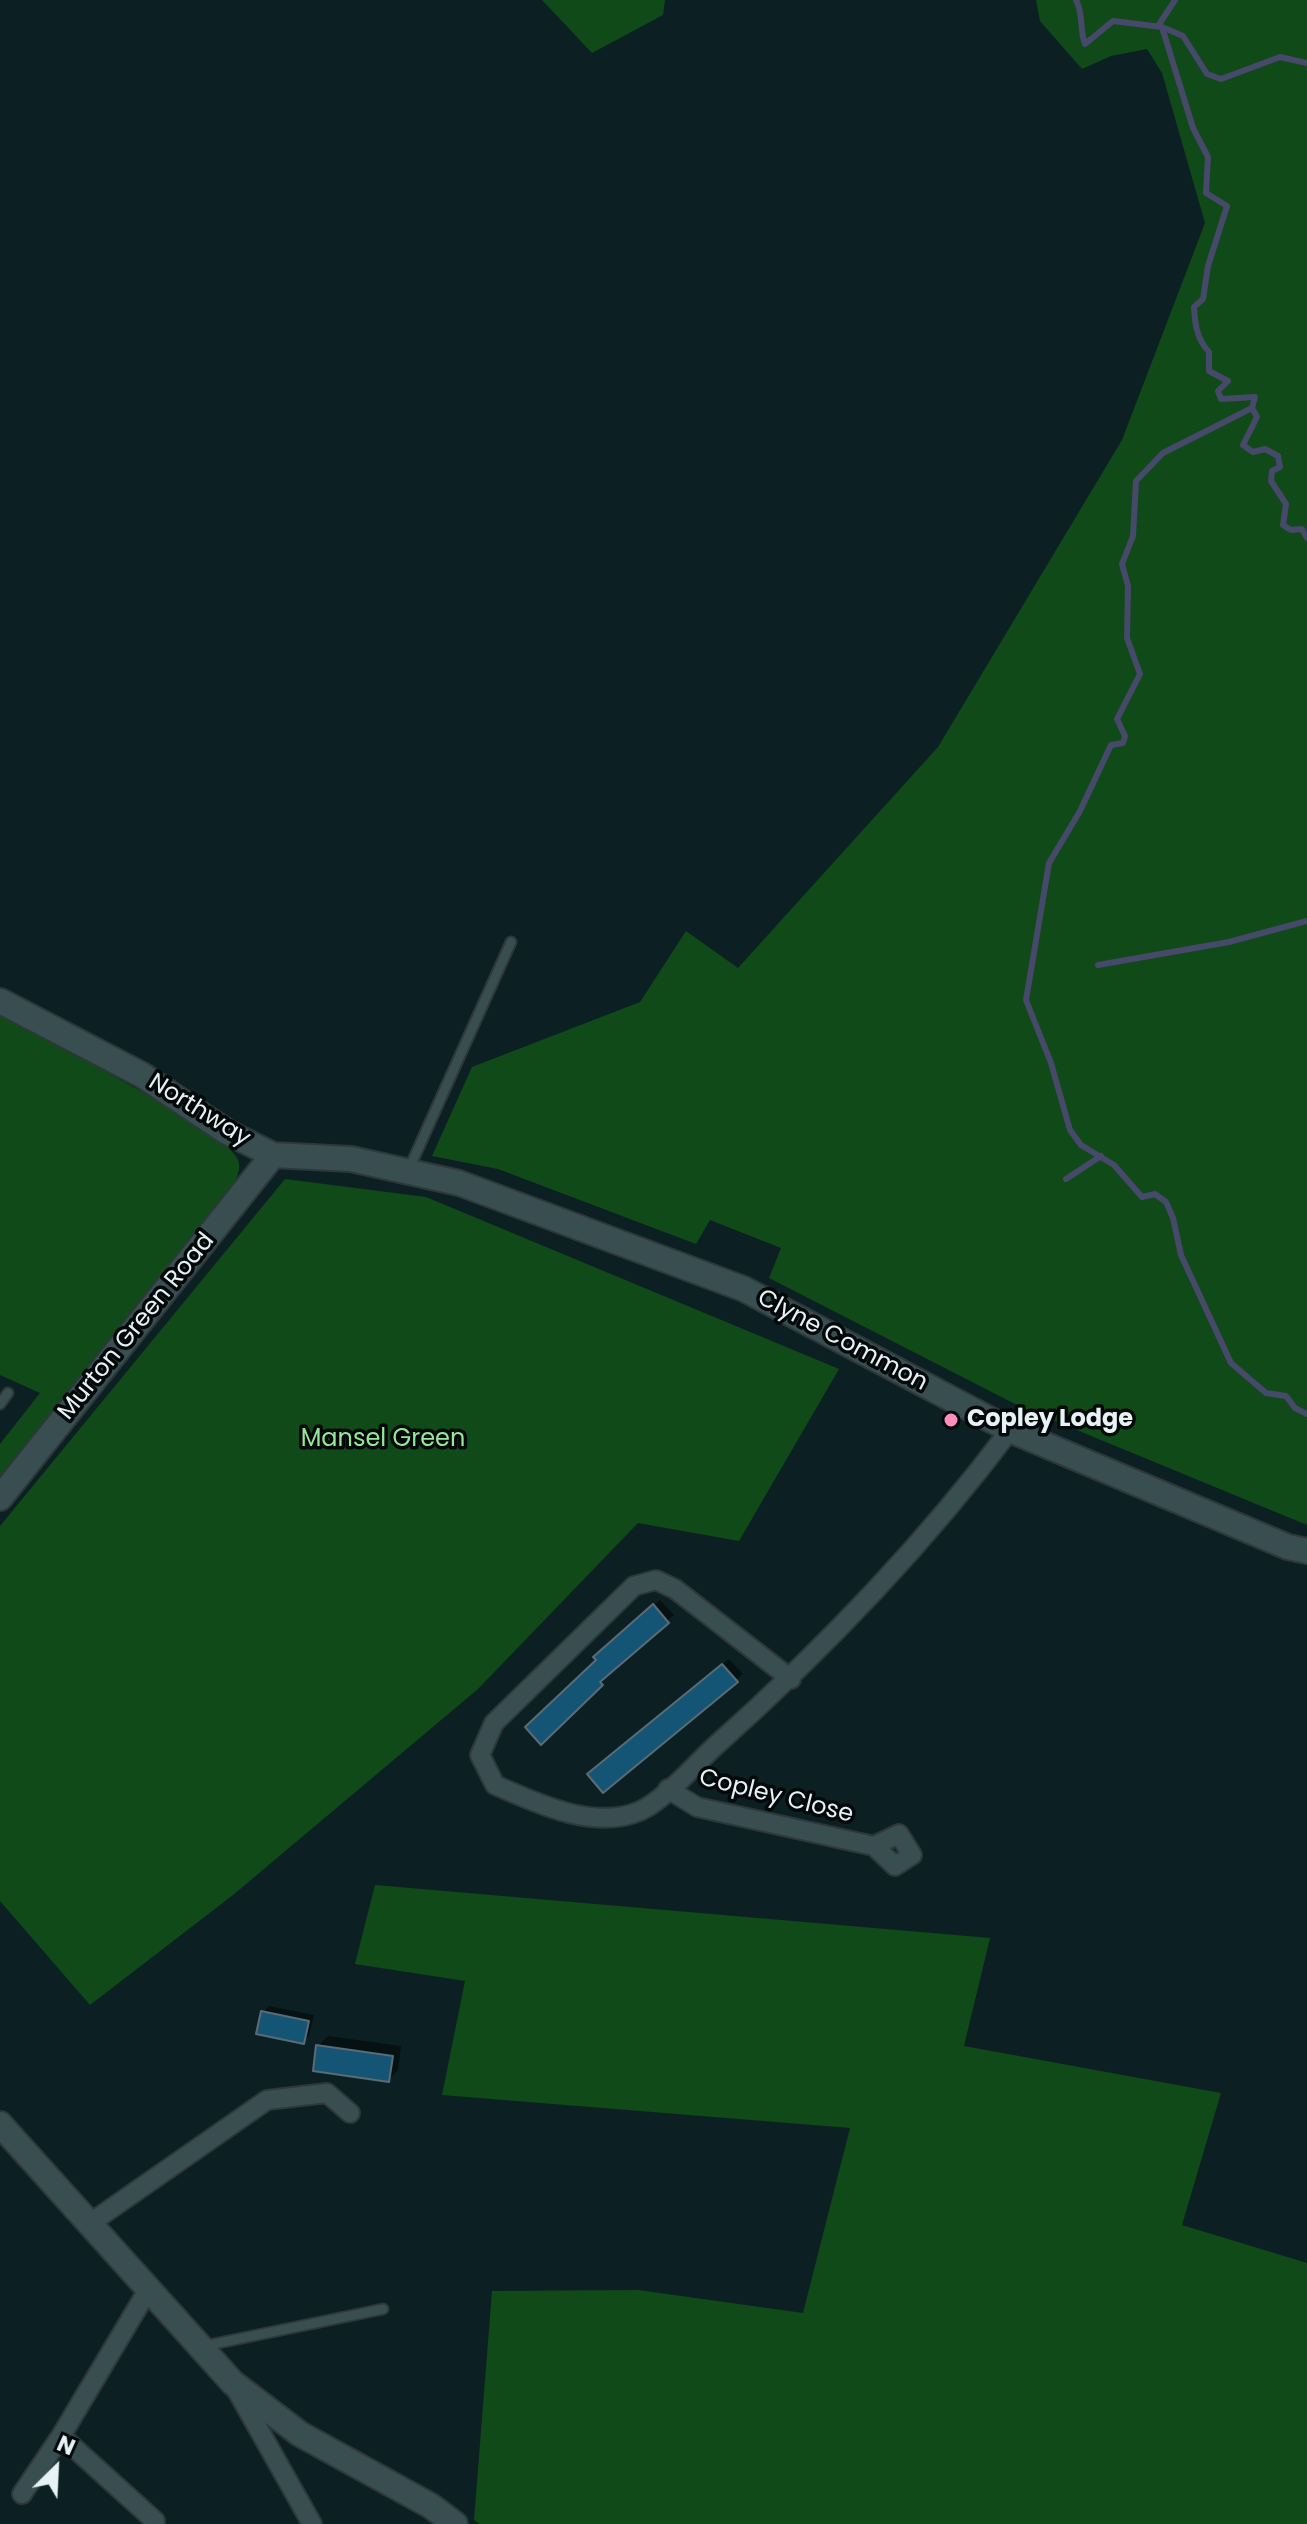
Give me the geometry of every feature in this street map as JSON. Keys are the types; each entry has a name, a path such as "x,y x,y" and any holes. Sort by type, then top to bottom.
{"main road":[{"name":"Northway","path":"0,1001 142,1075 227,1132 273,1155 351,1159 459,1183"},
{"name":"Murton Green Road","path":"0,1498 273,1155"},
{"name":"Clyne Common","path":"459,1183 744,1289 1010,1430 1274,1541 1307,1551"},
{"path":"0,2124 233,2383 300,2434 431,2506 455,2524"}],"street":[{"path":"791,1679 675,1589 656,1580 634,1586 494,1723 480,1755 495,1785 541,1806 602,1819 640,1811 791,1679 954,1504 1010,1430"},
{"name":"Copley Close","path":"668,1789 697,1807 874,1846"},
{"path":"89,2224 267,2100 327,2093 350,2113"},
{"path":"22,2494 61,2436 148,2290"},
{"path":"233,2383 312,2524"},
{"path":"61,2436 155,2521"}],"lane":[{"path":"407,1172 511,942"},
{"path":"0,1404 8,1393"},
{"path":"200,2346 383,2309"}],"green space":[{"path":"542,0 665,0 663,15 592,53"},
{"path":"1036,0 1307,0 1307,1525 1021,1407 769,1278 781,1248 710,1220 696,1244 498,1169 432,1156 472,1067 640,1002 686,931 738,968 938,747 1122,440 1205,223 1162,73 1147,49 1111,56 1082,69 1040,21"},
{"path":"0,1015 199,1126 237,1158 239,1170 222,1202 0,1486 0,1444 40,1393 0,1375"},
{"name":"Mansel Green","path":"285,1179 426,1197 839,1369 739,1541 638,1523 478,1689 233,1895 90,2005 0,1901 0,1526"},
{"path":"375,1885 990,1938 964,2046 1221,2093 1182,2225 1307,2263 1307,2524 480,2524 474,2520 492,2291 638,2290 803,2313 850,2128 442,2095 465,1981 355,1964"}],"building":[{"path":"653,1604 669,1623 600,1682 603,1685 541,1745 525,1727 596,1660 593,1657"},
{"path":"722,1664 738,1682 603,1793 587,1774"},
{"path":"261,2011 309,2021 304,2044 256,2034"},
{"path":"316,2045 393,2056 389,2082 313,2071"}],"waterway":[{"path":"1076,0 1085,44 1113,21 1162,27 1183,36 1207,74 1221,79 1280,57 1307,63"},
{"path":"1158,26 1175,0"},
{"path":"1162,27 1193,128 1208,157 1206,193 1227,206 1208,266 1203,299 1194,307 1197,331 1209,352 1209,371 1228,381 1218,391 1221,399 1255,397 1252,408 1257,417 1243,445 1253,452 1265,449 1278,456 1280,467 1272,471 1271,481 1286,504 1283,525 1291,530 1302,529 1307,538"},
{"path":"1252,408 1163,453 1136,481 1133,536 1122,564 1128,586 1127,638 1140,674 1117,719 1125,736 1123,743 1111,745 1080,811 1049,863 1026,1000 1051,1063 1070,1130 1081,1145 1114,1165 1142,1197 1155,1194 1166,1202 1181,1255 1231,1363 1266,1393 1286,1396 1295,1408 1307,1414"},
{"path":"1098,965 1229,942 1307,921"},
{"path":"1066,1179 1101,1156"}],"place":[{"name":"Copley Lodge","path":"951,1420"}]}
